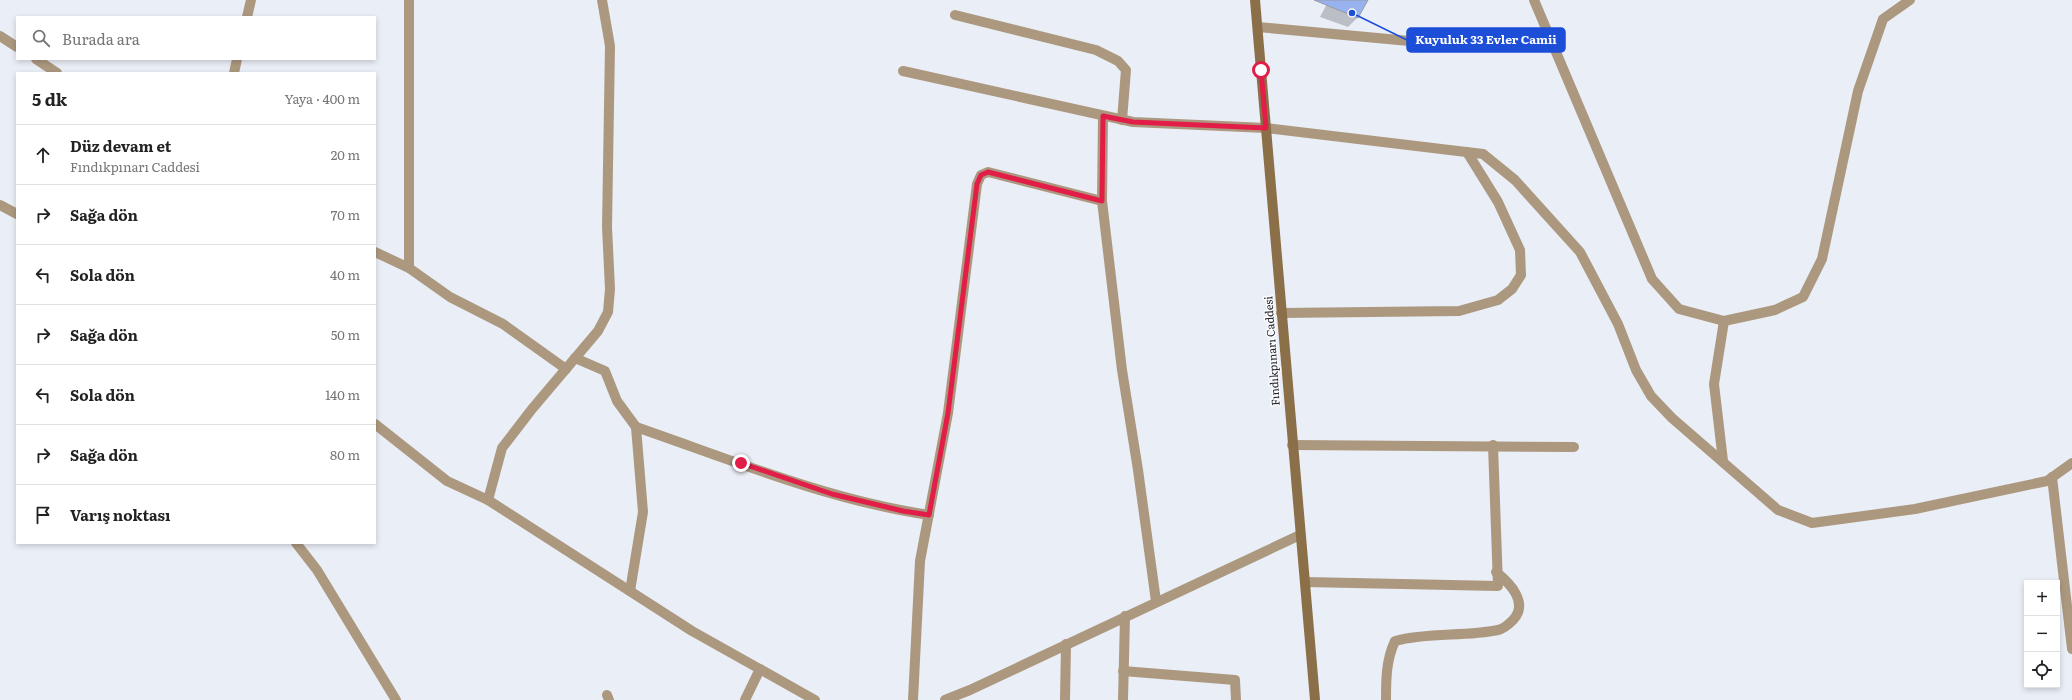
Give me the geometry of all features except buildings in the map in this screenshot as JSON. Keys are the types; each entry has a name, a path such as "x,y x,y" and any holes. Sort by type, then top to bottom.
{"main road":[{"name":"Fındıkpınarı Caddesi","path":"1255,0 1292,446 1315,700"}],"street":[{"path":"247,16 251,0"},
{"path":"409,0 409,268"},
{"path":"488,500 502,448 598,331 608,312 610,289 608,227 610,46 602,0"},
{"path":"1534,0 1652,279 1679,310 1724,321 1775,310 1804,297 1822,259 1858,91 1883,19 1910,0"},
{"path":"955,15 1096,50 1118,61 1126,70 1122,120"},
{"path":"1258,27 1442,44"},
{"path":"0,36 16,46"},
{"path":"38,60 56,72"},
{"path":"234,72 238,60"},
{"path":"903,71 1133,122 1266,128 1483,154 1515,180 1580,252 1618,324 1636,370 1651,396 1672,418 1778,510 1812,523 1915,509 2046,481 2072,463"},
{"path":"1103,116 1102,201 1122,370 1138,470 1156,601"},
{"path":"1281,313 1459,311 1498,300 1512,289 1521,275 1520,250 1498,202 1467,152"},
{"path":"913,700 920,561 948,413 977,184 981,175 988,172 1102,201"},
{"path":"0,205 16,213"},
{"path":"376,252 409,268 450,297 503,324 566,369"},
{"path":"1723,461 1714,384 1724,321"},
{"path":"575,358 605,371 617,401 636,427 643,512 630,591"},
{"path":"376,425 447,481 488,500 692,631 815,700"},
{"path":"636,427 832,494 903,511 929,515"},
{"path":"1292,446 1493,445 1574,447"},
{"path":"1305,582 1498,586 1496,572 1493,445"},
{"path":"2052,477 2072,649"},
{"path":"945,700 970,695 1066,644 1300,535"},
{"path":"297,544 317,570 396,700"},
{"path":"1386,700 1386,680 1390,653 1395,641 1413,636 1500,630 1515,618 1519,610 1519,600 1509,581 1496,572"},
{"path":"1123,700 1125,616"},
{"path":"1065,700 1066,644"},
{"path":"745,700 760,669"},
{"path":"1124,671 1236,680 1236,700"}],"place":[{"name":"Kuyuluk 33 Evler Camii","path":"1352,13"}],"route":[{"path":"741,463 832,494 903,511 929,515 948,413 977,184 981,175 988,172 1102,201 1103,116 1133,122 1266,128 1261,70"}]}
